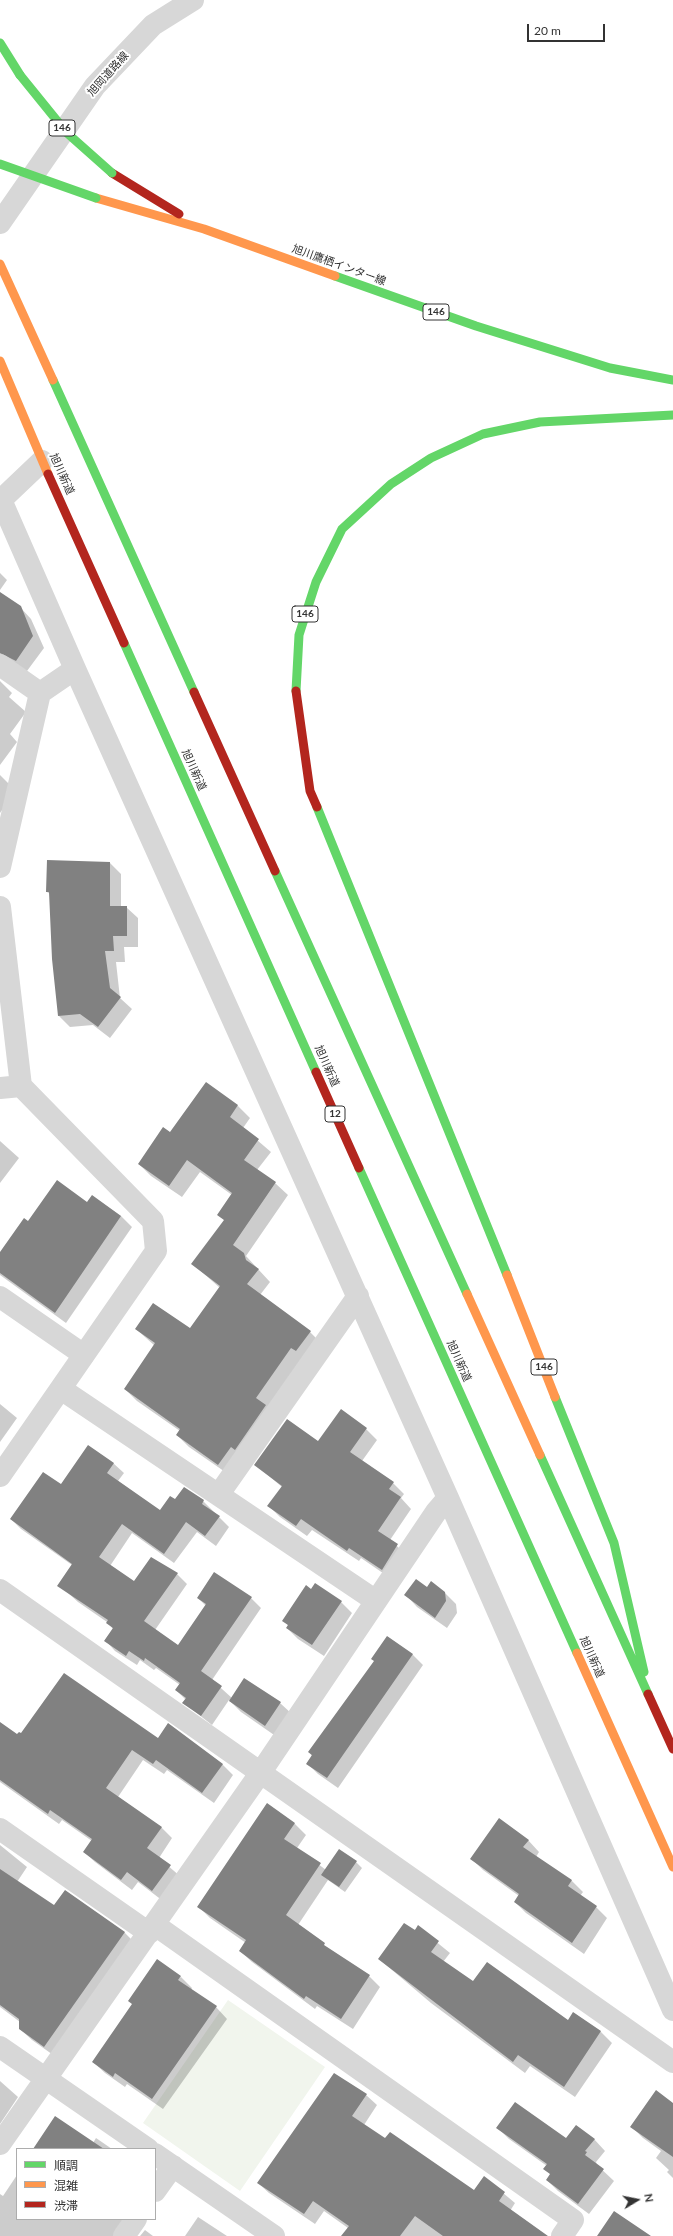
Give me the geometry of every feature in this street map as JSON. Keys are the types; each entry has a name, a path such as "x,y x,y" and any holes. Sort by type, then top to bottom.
{"main road":[{"name":"146","path":"0,43 20,75 67,133 112,173 204,229"},
{"name":"旭川鷹栖インター線","path":"0,164 96,198 204,229 476,326 610,368 673,380"},
{"path":"0,264 673,1749"},
{"name":"旭川新道","path":"0,361 42,461 673,1867"},
{"name":"146","path":"649,1694 614,1543 418,1054 310,791 296,698 299,635 316,582 342,529 391,484 432,458 482,434 540,422 673,414"}],"street":[{"name":"旭岡道路線","path":"0,223 95,86 154,25 193,0"},
{"path":"42,461 1,500 75,669 448,1498 673,2010"},
{"path":"0,665 40,693"},
{"path":"0,867 40,693 75,669"},
{"path":"0,907 21,1086 153,1221 156,1251 0,1476"},
{"path":"0,1088 21,1086"},
{"path":"219,1494 358,1296"},
{"path":"0,1297 84,1355"},
{"path":"61,1389 376,1601"},
{"path":"0,2144 261,1772 436,1512 448,1498"},
{"path":"0,1590 673,2062"},
{"path":"0,1829 152,1929 573,2220 562,2236"},
{"path":"0,2047 147,2148"},
{"path":"156,2155 274,2236"},
{"path":"156,2190 173,2166"},
{"path":"124,2236 135,2220"}],"shaded area":[{"path":"228,2000 325,2067 240,2191 143,2123"}],"building":[{"path":"0,592 21,606 33,636 16,661 0,653"},
{"path":"47,860 110,862 110,906 127,906 127,936 113,936 114,951 105,951 110,988 121,997 98,1027 80,1014 58,1016 52,959 49,892 46,892"},
{"path":"206,1082 238,1105 230,1117 259,1139 244,1160 276,1182 233,1245 244,1253 246,1260 259,1269 247,1284 311,1331 296,1351 291,1348 256,1398 266,1405 235,1450 231,1447 218,1465 176,1435 180,1429 124,1389 155,1343 135,1329 153,1303 190,1328 220,1286 191,1264 224,1220 217,1215 232,1193 187,1160 169,1186 138,1164 163,1127 170,1132"},
{"path":"57,1180 87,1202 92,1195 121,1216 55,1313 0,1273 0,1252 24,1218 28,1221"},
{"path":"341,1409 367,1428 350,1452 394,1482 389,1489 401,1497 378,1531 398,1544 382,1570 349,1548 347,1551 301,1519 296,1526 267,1506 282,1486 254,1465 287,1419 318,1441"},
{"path":"88,1445 114,1463 107,1473 160,1510 170,1496 175,1499 184,1487 204,1500 202,1504 220,1516 205,1536 186,1522 164,1554 122,1524 99,1557 134,1581 151,1557 178,1573 144,1621 178,1645 206,1604 197,1598 214,1572 252,1597 201,1671 222,1686 201,1716 182,1703 186,1698 175,1690 180,1683 145,1658 144,1661 129,1651 126,1656 104,1641 113,1628 106,1623 108,1620 57,1586 72,1564 10,1519 43,1472 61,1484"},
{"path":"416,1579 427,1587 431,1581 445,1592 446,1601 435,1618 404,1595"},
{"path":"315,1583 342,1601 312,1645 286,1628 288,1625 282,1621 306,1585 311,1589"},
{"path":"387,1636 413,1654 327,1778 306,1764 312,1755 308,1752 374,1661 371,1659"},
{"path":"64,1673 158,1738 168,1723 223,1764 202,1793 156,1760 153,1764 132,1750 106,1788 162,1827 147,1848 171,1865 152,1891 127,1872 121,1880 83,1852 92,1839 50,1810 48,1814 0,1780 0,1722 17,1734 19,1732 21,1733"},
{"path":"244,1678 281,1702 265,1726 229,1701"},
{"path":"267,1803 295,1823 284,1839 321,1863 286,1915 325,1943 324,1945 370,1975 341,2019 306,1996 304,1999 239,1951 246,1940 197,1907"},
{"path":"499,1818 529,1840 523,1847 572,1880 568,1886 597,1906 572,1943 514,1902 519,1894 470,1859"},
{"path":"339,1849 357,1861 339,1887 321,1875"},
{"path":"0,1869 54,1905 65,1890 125,1932 44,2047 19,2029 19,2019 0,2005"},
{"path":"404,1923 415,1930 418,1925 439,1941 431,1952 473,1981 487,1962 568,2020 573,2012 601,2031 564,2087 518,2055 513,2062 378,1959"},
{"path":"157,1959 181,1976 178,1980 217,2006 152,2099 115,2073 113,2077 92,2062 132,2004 128,2001"},
{"path":"334,2073 367,2094 352,2116 385,2138 390,2132 474,2190 484,2176 505,2192 499,2201 548,2236 443,2236 415,2216 400,2236 341,2236 349,2226 313,2201 304,2214 257,2183"},
{"path":"656,2090 673,2103 673,2157 630,2127"},
{"path":"515,2102 566,2138 576,2125 595,2139 585,2151 587,2152 585,2155 604,2169 578,2204 546,2180 550,2174 543,2169 547,2164 496,2128"},
{"path":"55,2116 103,2148 34,2148"},
{"path":"614,2211 651,2236 597,2236"}],"traffic: fast":[{"path":"0,43 20,75"},
{"path":"20,75 67,133 112,173"},
{"path":"0,164 96,198"},
{"path":"335,276 476,326 610,368 673,380"},
{"path":"53,380 194,692"},
{"path":"296,691 299,635 316,582 342,529 391,484 431,458 483,434 540,422 673,415"},
{"path":"124,643 316,1072"},
{"path":"317,807 507,1275"},
{"path":"275,871 467,1294"},
{"path":"359,1168 577,1653"},
{"path":"555,1397 614,1543 644,1672"},
{"path":"540,1455 648,1694"}],"traffic: slow":[{"path":"96,198 204,229 335,276"},
{"path":"0,264 53,380"},
{"path":"0,361 48,474"},
{"path":"507,1275 555,1397"},
{"path":"467,1294 540,1455"},
{"path":"577,1653 673,1867"}],"traffic: jam":[{"path":"112,173 179,214"},
{"path":"48,474 124,643"},
{"path":"296,691 310,791 317,807"},
{"path":"194,692 275,871"},
{"path":"316,1072 359,1168"},
{"path":"648,1694 673,1749"}]}
